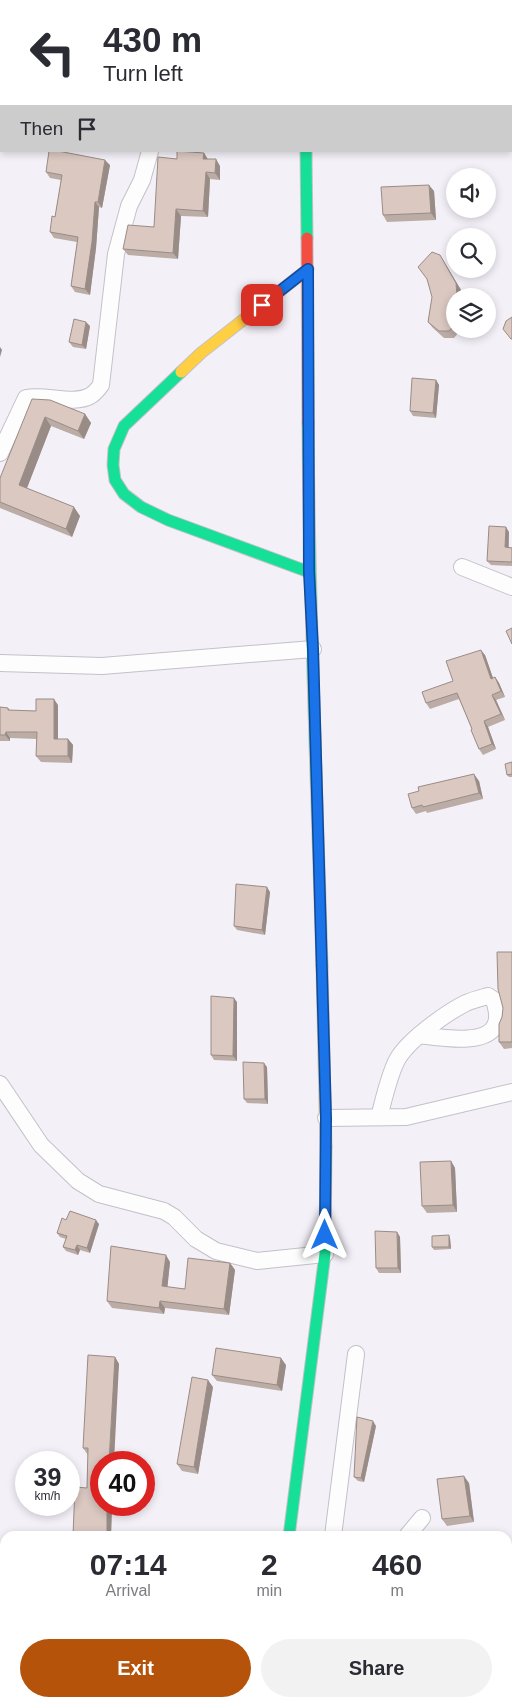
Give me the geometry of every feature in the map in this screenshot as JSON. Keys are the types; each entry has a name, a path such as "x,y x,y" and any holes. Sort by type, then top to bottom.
{"street":[{"path":"0,453 26,398 36,396 76,400 91,396 101,385 116,254 129,206 142,180 150,152"},
{"path":"290,1531 325,1254 326,1118 313,649 309,572 306,152"},
{"path":"308,269 201,353 124,426 114,449 113,466 116,480 124,494 142,507 203,534 309,572"},
{"path":"462,567 512,587"},
{"path":"0,663 102,666 313,649"},
{"path":"379,1118 396,1061 409,1044 419,1035"},
{"path":"0,1084 41,1145 78,1181 99,1194 164,1211 196,1239 216,1252 257,1261 325,1254"},
{"path":"326,1118 406,1117 512,1092"},
{"path":"334,1531 356,1354"},
{"path":"411,1531 422,1518"}],"building":[{"path":"49,152 63,152 105,160 98,202 95,202 92,242 85,289 71,286 78,237 50,232 52,216 55,217 62,175 46,172"},
{"path":"177,152 190,152 204,153 203,159 216,159 215,173 206,172 203,211 176,209 173,253 123,249 128,225 154,227 158,157 177,159"},
{"path":"429,185 431,213 383,215 381,187"},
{"path":"432,252 440,255 446,266 446,278 453,278 456,283 456,288 446,288 446,331 439,331 428,322 432,297 427,279 418,267"},
{"path":"512,317 511,339 503,329 506,321"},
{"path":"74,319 86,322 82,345 69,342"},
{"path":"412,378 436,380 433,413 410,411"},
{"path":"32,399 50,400 85,414 78,431 45,417 19,485 74,507 66,529 0,502 0,478"},
{"path":"489,526 506,527 505,547 512,548 512,562 487,561"},
{"path":"512,628 512,644 506,631"},
{"path":"481,650 491,679 495,677 501,691 492,695 501,714 484,721 492,744 479,749 457,693 426,703 422,692 453,681 446,661"},
{"path":"36,699 54,699 54,739 68,739 68,756 36,756 37,732 6,732 5,735 0,735 0,707 8,708 8,710 36,711"},
{"path":"512,762 512,774 507,775 505,764"},
{"path":"474,774 479,793 412,808 408,794 419,791 418,787"},
{"path":"236,884 267,887 262,930 234,926"},
{"path":"497,952 512,952 512,1042 499,1042 499,1024 503,1008 498,989"},
{"path":"211,996 234,998 233,1056 211,1055"},
{"path":"243,1062 264,1063 265,1099 244,1099"},
{"path":"451,1161 453,1205 422,1206 420,1162"},
{"path":"70,1211 96,1220 87,1248 77,1245 75,1250 63,1247 67,1236 57,1233 62,1218 66,1220"},
{"path":"375,1231 397,1232 398,1268 376,1268"},
{"path":"449,1235 449,1247 432,1247 432,1236"},
{"path":"111,1246 166,1255 162,1286 185,1289 188,1258 230,1263 224,1309 160,1301 159,1308 107,1301"},
{"path":"216,1348 281,1358 277,1385 212,1375"},
{"path":"88,1355 115,1357 110,1451 90,1451 90,1516 107,1516 107,1531 73,1531 74,1516 80,1516 80,1487 87,1488 88,1448 83,1448"},
{"path":"192,1377 208,1380 194,1467 177,1464"},
{"path":"357,1417 373,1421 361,1478 354,1477"},
{"path":"464,1476 470,1516 442,1519 437,1479"}],"traffic: fast":[{"path":"306,152 307,238"},
{"path":"181,372 124,426 114,449 113,465 115,480 124,494 141,507 168,520 309,572"},
{"path":"308,423 322,966"},
{"path":"290,1531 325,1254 326,1147"}],"traffic: slow":[{"path":"181,372 201,353 308,269"},
{"path":"322,966 326,1147"}],"traffic: jam":[{"path":"307,238 308,423"}],"route":[{"path":"262,305 308,269 309,572 313,649 326,1118 325,1235"}]}
